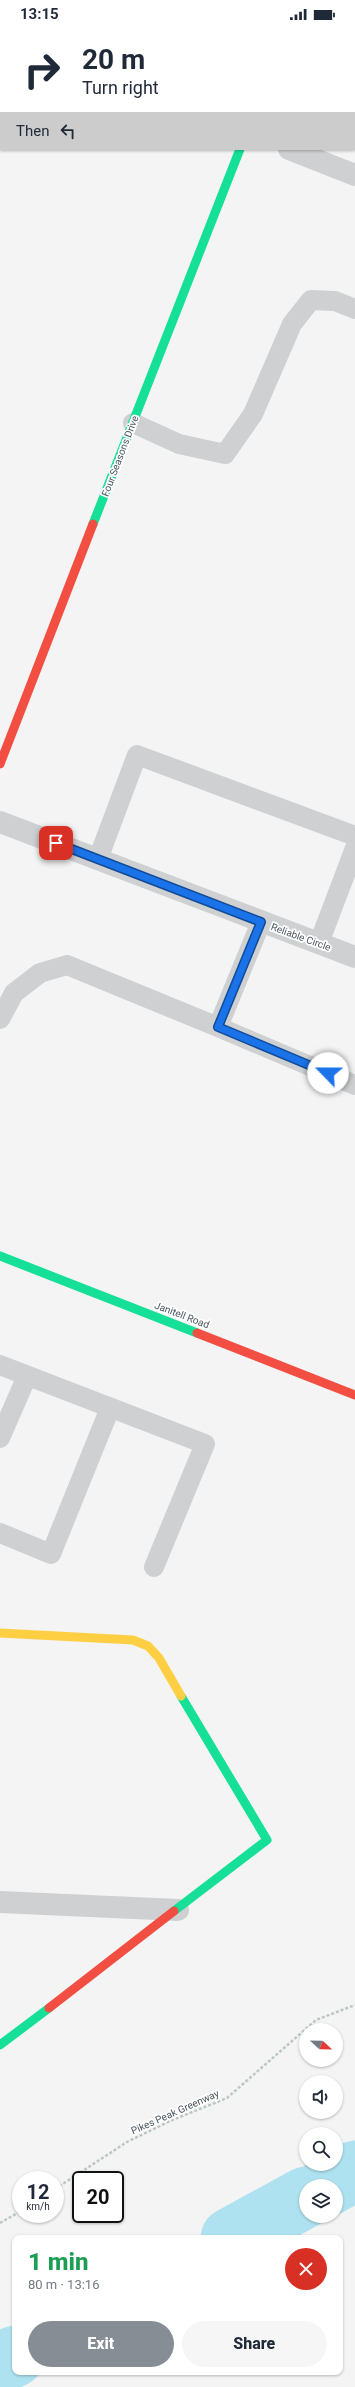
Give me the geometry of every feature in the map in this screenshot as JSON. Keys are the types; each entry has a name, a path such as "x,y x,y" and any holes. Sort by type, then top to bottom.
{"street":[{"name":"Four Seasons Drive","path":"0,764 240,150"},
{"path":"292,150 355,175"},
{"name":"Reliable Circle","path":"0,822 355,957"},
{"name":"Janitell Road","path":"0,1256 355,1395"},
{"path":"0,1633 133,1640 148,1646 159,1658 267,1840 178,1910 0,2045"},
{"path":"0,1902 178,1910"}],"lane":[{"path":"133,423 179,444 225,454 254,414 292,324 311,300 335,301 355,309"},
{"path":"98,859 137,755 355,836"},
{"path":"319,943 355,848"},
{"path":"218,1027 261,922"},
{"path":"0,1019 14,993 40,973 67,964 355,1085"},
{"path":"0,1365 205,1444 154,1567"},
{"path":"0,1438 27,1376"},
{"path":"0,1534 51,1554 110,1408"}],"path":[{"name":"Pikes Peak Greenway","path":"64,2183 127,2142 170,2121 227,2098 316,2020 355,2005"},
{"path":"0,2223 12,2216"}],"waterway":[{"path":"340,2179 355,2171"},
{"path":"236,2235 299,2201"},
{"path":"0,2364 12,2358"}],"traffic: fast":[{"path":"93,524 240,150"},
{"path":"0,1256 197,1333"},
{"path":"174,1911 267,1840 181,1696"},
{"path":"0,2045 49,2008"}],"traffic: slow":[{"path":"0,1633 133,1640 148,1646 159,1658 181,1696"}],"traffic: jam":[{"path":"0,764 93,524"},
{"path":"197,1333 355,1395"},
{"path":"49,2008 174,1911"}],"route":[{"path":"56,843 261,922 218,1027 328,1073"}]}
